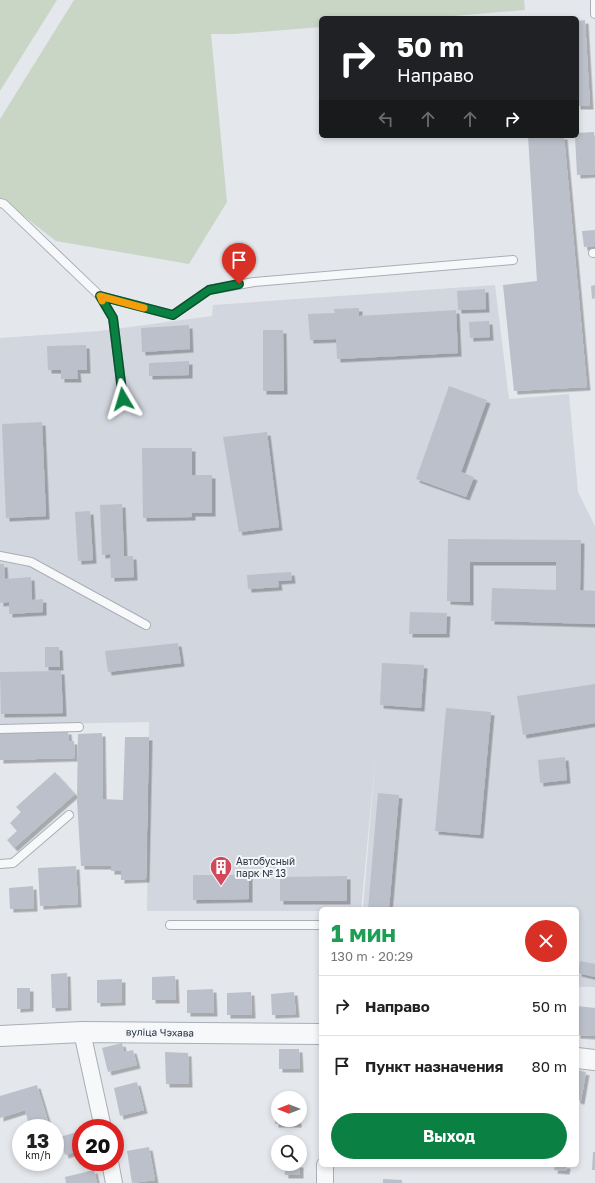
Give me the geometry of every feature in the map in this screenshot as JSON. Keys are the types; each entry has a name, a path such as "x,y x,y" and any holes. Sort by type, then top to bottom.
{"street":[{"name":"вуліца Чэхава","path":"0,1036 82,1032 319,1034"},
{"path":"82,1032 100,1119"},
{"path":"579,1058 595,1060"},
{"path":"325,1183 326,1167"},
{"path":"112,1171 114,1183"}],"lane":[{"path":"595,0 595,14"},
{"path":"0,203 4,204 100,296 113,318 123,399"},
{"path":"100,296 173,315 209,290 254,282 513,260"},
{"path":"0,556 31,562 146,625"},
{"path":"0,729 79,727"},
{"path":"0,864 13,863 69,815"},
{"path":"170,925 319,925"}],"shaded area":[{"path":"495,285 509,399 569,394 578,492 595,526 595,987 579,987 579,907 363,907 376,752 361,907 319,907 319,911 147,911 149,722 0,725 0,338 100,331 212,316 213,305"}],"green space":[{"path":"0,0 57,0 0,91"},
{"path":"74,0 524,0 525,10 453,16 319,16 319,27 234,34 211,34 227,202 189,264 56,241 0,198 0,119"}],"building":[{"path":"585,20 590,106 579,106 579,21"},
{"path":"594,132 595,174 577,175 575,138 579,138 579,133"},
{"path":"528,138 564,138 587,387 514,391 503,285 537,281"},
{"path":"595,230 595,246 584,247 582,231"},
{"path":"595,285 595,298 592,299 591,286"},
{"path":"485,289 486,309 458,310 457,291"},
{"path":"359,308 359,316 456,310 458,353 337,359 336,339 310,340 308,314 335,313 334,309"},
{"path":"489,321 490,337 470,338 469,322"},
{"path":"189,325 190,349 142,352 141,328"},
{"path":"263,330 283,330 284,391 263,391"},
{"path":"86,345 87,370 77,370 78,379 61,379 61,370 48,370 47,346"},
{"path":"189,361 189,375 149,376 149,363"},
{"path":"449,386 487,400 461,472 474,477 466,497 416,479"},
{"path":"42,422 46,516 6,518 2,424"},
{"path":"267,432 279,527 239,532 223,437"},
{"path":"142,448 192,448 192,475 212,475 212,513 192,513 192,517 143,518"},
{"path":"122,504 124,556 133,556 134,577 111,578 110,554 102,555 100,505"},
{"path":"90,511 93,560 78,561 75,512"},
{"path":"448,539 581,540 580,590 595,591 595,624 491,621 492,588 556,590 556,562 470,562 470,602 447,601"},
{"path":"0,564 4,564 5,579 31,577 32,600 43,599 43,612 9,614 9,602 0,603"},
{"path":"291,572 292,580 278,581 279,587 248,589 247,575"},
{"path":"410,612 447,613 446,634 409,634"},
{"path":"178,643 181,663 108,672 105,651"},
{"path":"45,647 59,647 60,667 45,667"},
{"path":"382,663 424,665 421,708 380,705"},
{"path":"61,671 63,713 1,714 0,672"},
{"path":"595,684 595,723 523,735 517,696"},
{"path":"446,708 491,712 480,835 435,831"},
{"path":"68,731 69,741 74,741 75,758 0,760 0,733"},
{"path":"102,733 103,799 123,800 125,737 149,737 146,879 121,880 121,871 111,871 111,866 81,866 77,800 78,734"},
{"path":"565,757 567,780 540,783 538,760"},
{"path":"55,772 75,794 14,848 7,840 17,831 10,823 21,812 16,807"},
{"path":"378,793 399,795 389,907 368,907"},
{"path":"76,866 78,904 40,906 38,868"},
{"name":"Автобусный парк № 13","path":"193,875 249,875 249,899 193,900"},
{"path":"347,876 347,901 280,901 280,877"},
{"path":"33,886 34,908 10,909 9,888"},
{"path":"580,961 595,964 595,977 579,973"},
{"path":"67,973 68,1007 52,1008 51,974"},
{"path":"175,976 176,1000 152,1000 152,977"},
{"path":"122,979 122,1002 97,1003 97,980"},
{"path":"17,988 30,988 30,1008 17,1009"},
{"path":"213,989 214,1013 187,1013 187,990"},
{"path":"251,992 252,1015 227,1015 227,993"},
{"path":"294,992 296,1014 272,1015 271,994"},
{"path":"579,1006 595,1008 595,1036 579,1035"},
{"path":"122,1043 124,1052 133,1050 137,1065 108,1072 102,1048"},
{"path":"279,1049 299,1049 300,1069 279,1069"},
{"path":"165,1052 188,1053 189,1084 166,1084"},
{"path":"579,1070 586,1072 581,1101 579,1100"},
{"path":"137,1082 144,1110 120,1116 114,1088"},
{"path":"37,1085 47,1119 28,1119 25,1110 0,1118 0,1096"},
{"path":"72,1133 72,1153 65,1155 64,1151 64,1136"},
{"path":"149,1147 155,1180 132,1183 127,1151"},
{"path":"593,1152 595,1152 595,1170 592,1170"},
{"path":"555,1167 567,1167 566,1171 554,1170"},
{"path":"94,1171 97,1183 66,1183 65,1177"},
{"path":"285,1171 300,1171 300,1175 285,1175"},
{"path":"383,1179 402,1180 402,1183 383,1183"}],"slow traffic":[{"path":"102,301 100,296 144,308"}],"place":[{"name":"Автобусный парк № 13","path":"221,886"}],"route":[{"path":"123,399 113,318 100,296 173,315 209,290 239,284"}]}
